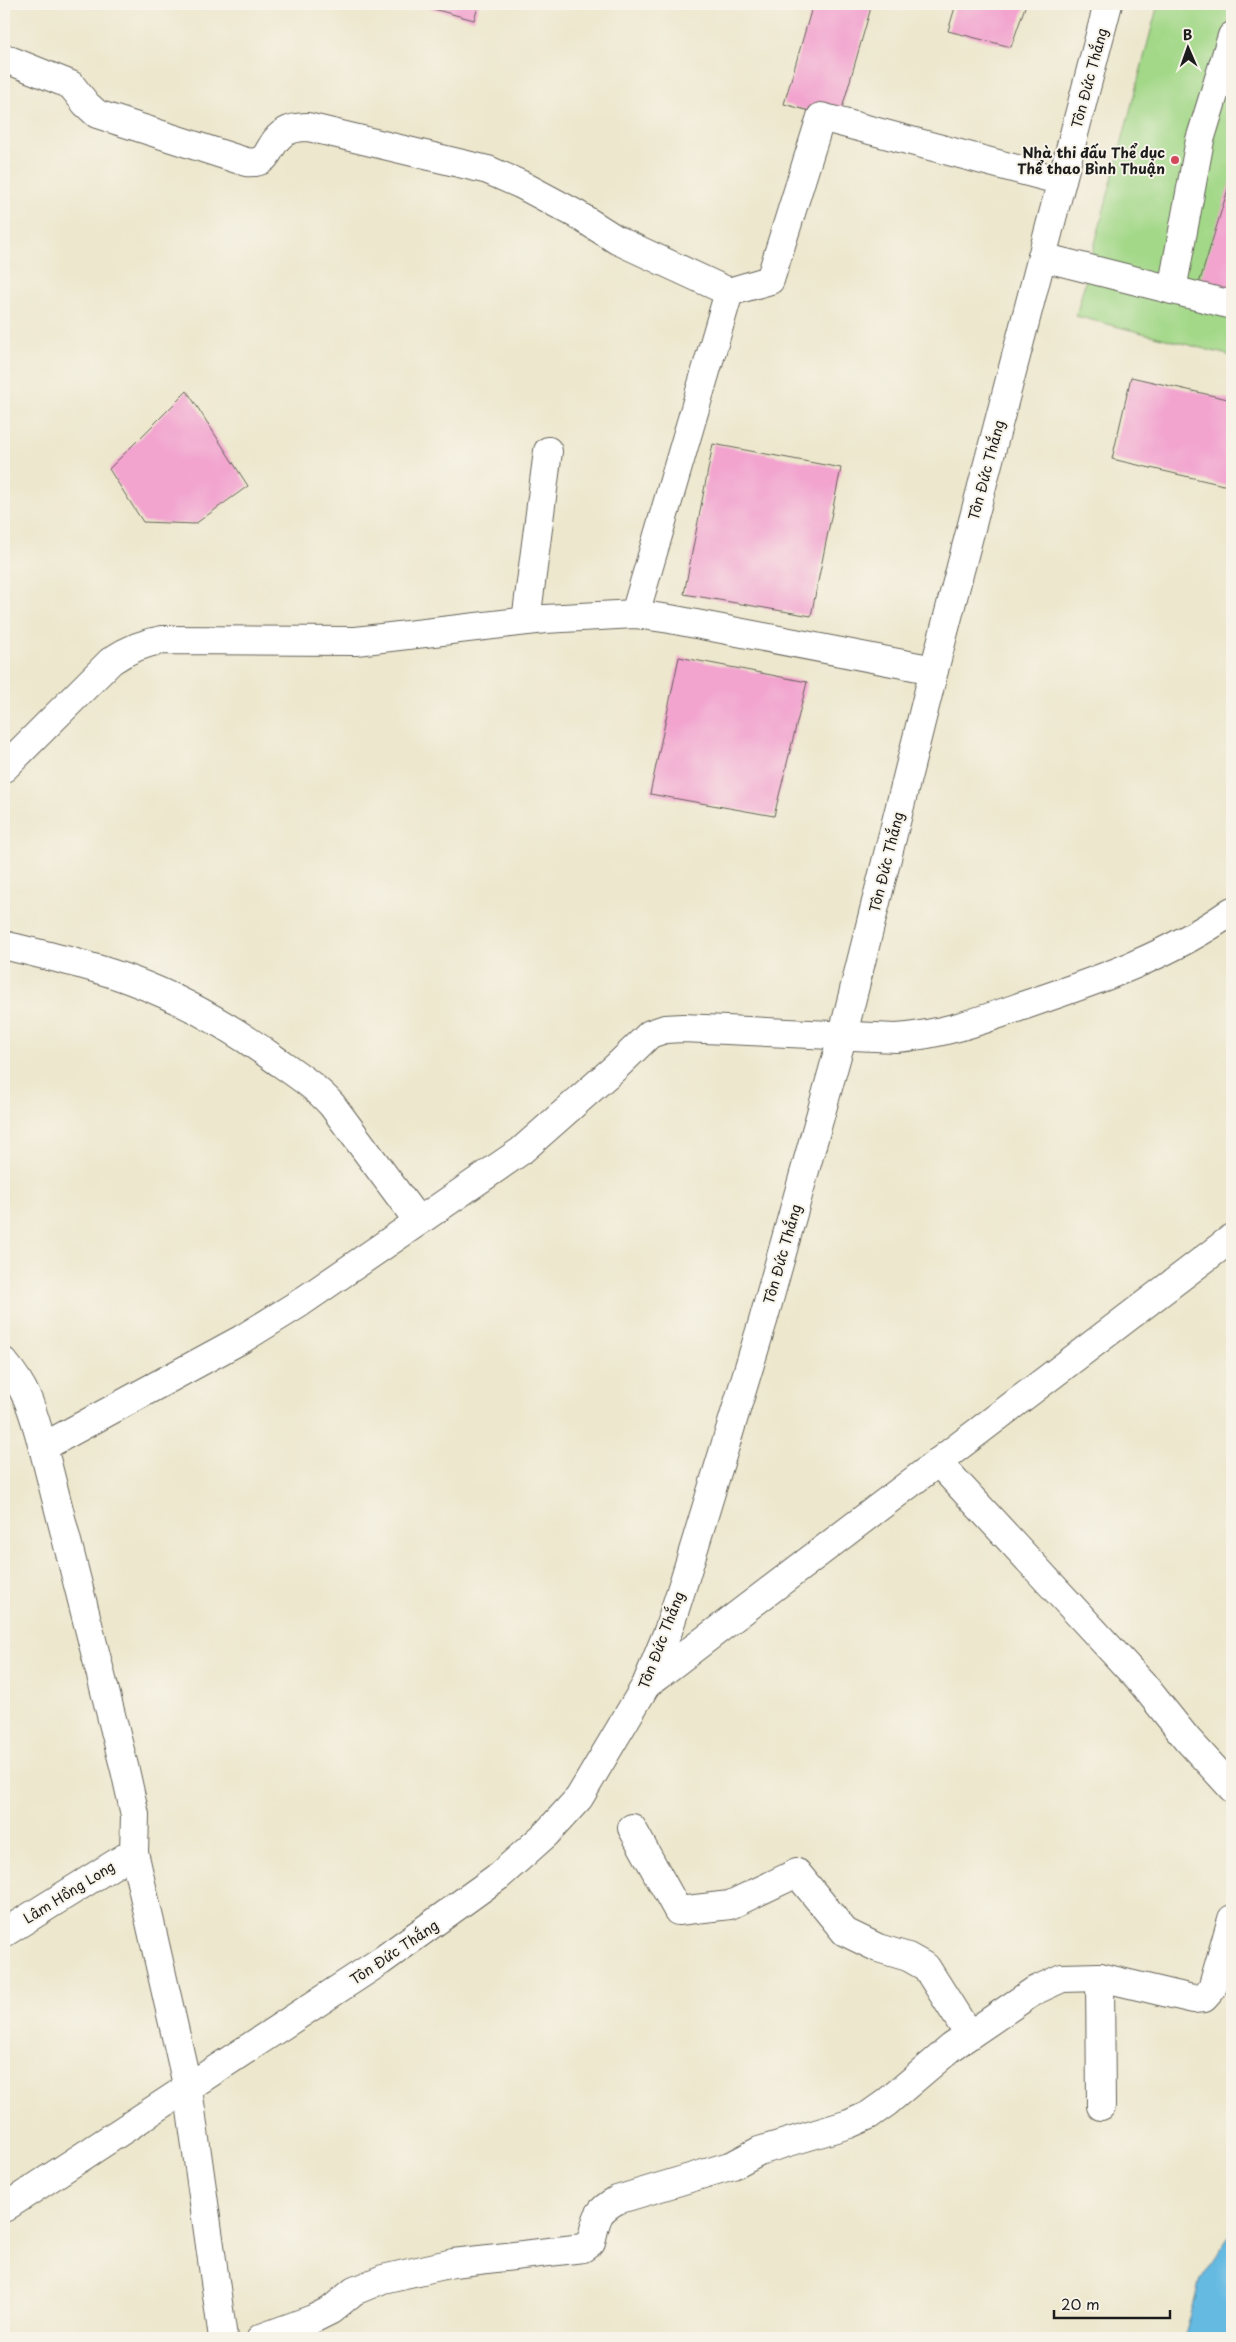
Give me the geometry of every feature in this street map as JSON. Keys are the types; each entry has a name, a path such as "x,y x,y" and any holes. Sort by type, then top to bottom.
{"street":[{"name":"Tôn Đức Thắng","path":"4,2208 381,1961 499,1876 546,1834 579,1798 646,1685 668,1631 682,1589 763,1321 843,1034 934,670 1108,4"},
{"path":"1172,290 1200,140 1232,36"},
{"path":"4,58 71,85 86,104 97,114 246,162 255,163 264,159 281,135 296,127 308,127 488,170 522,185 576,214 617,240 729,292 770,280 821,117 1062,180"},
{"path":"1042,257 1232,305"},
{"path":"635,614 729,292"},
{"path":"526,621 548,451"},
{"path":"4,768 111,661 126,651 146,643 162,640 356,641 526,621 635,614 670,619 934,670"},
{"path":"43,1447 269,1322 418,1221 521,1150 616,1067 650,1034 665,1029 683,1028 843,1034 896,1038 924,1036 954,1030 1074,989 1133,965 1189,940 1232,911"},
{"path":"4,945 69,961 132,980 187,1004 256,1046 318,1090 418,1221"},
{"path":"646,1685 1232,1238"},
{"path":"4,1362 21,1382 29,1399 43,1447 127,1778 134,1815 134,1852 188,2089 223,2338"},
{"path":"938,1462 1142,1683 1186,1739 1232,1788"},
{"path":"632,1828 678,1911 730,1905 797,1873 845,1932 878,1948 908,1957 926,1967 969,2035"},
{"name":"Lâm Hồng Long","path":"4,1933 134,1852"},
{"path":"261,2338 314,2319 331,2310 354,2291 384,2279 453,2263 583,2248 591,2242 598,2215 603,2207 617,2200 733,2164 759,2151 849,2124 869,2115 886,2103 952,2046 1034,1991 1062,1978 1100,1977 1193,1999 1204,1998 1212,1989 1232,1919"},
{"path":"1100,1977 1100,2106"}],"green space":[{"name":"Nhà thi đấu Thể dục Thể thao Bình Thuận","path":"1158,4 1232,4 1232,356 1076,316"}],"water":[{"path":"1232,2232 1232,2338 1184,2338 1200,2280"}],"building":[{"path":"415,4 479,4 474,20"},
{"path":"813,4 872,4 839,119 784,104"},
{"path":"956,4 1026,4 1011,47 948,31"},
{"path":"1232,176 1232,297 1198,287"},
{"path":"1131,377 1232,400 1232,487 1112,459"},
{"path":"187,391 248,486 195,524 143,522 109,469"},
{"path":"713,444 841,468 811,616 684,594"},
{"path":"679,657 807,682 774,816 650,794"}],"place":[{"name":"Nhà thi đấu Thể dục Thể thao Bình Thuận","path":"1175,160"}]}
